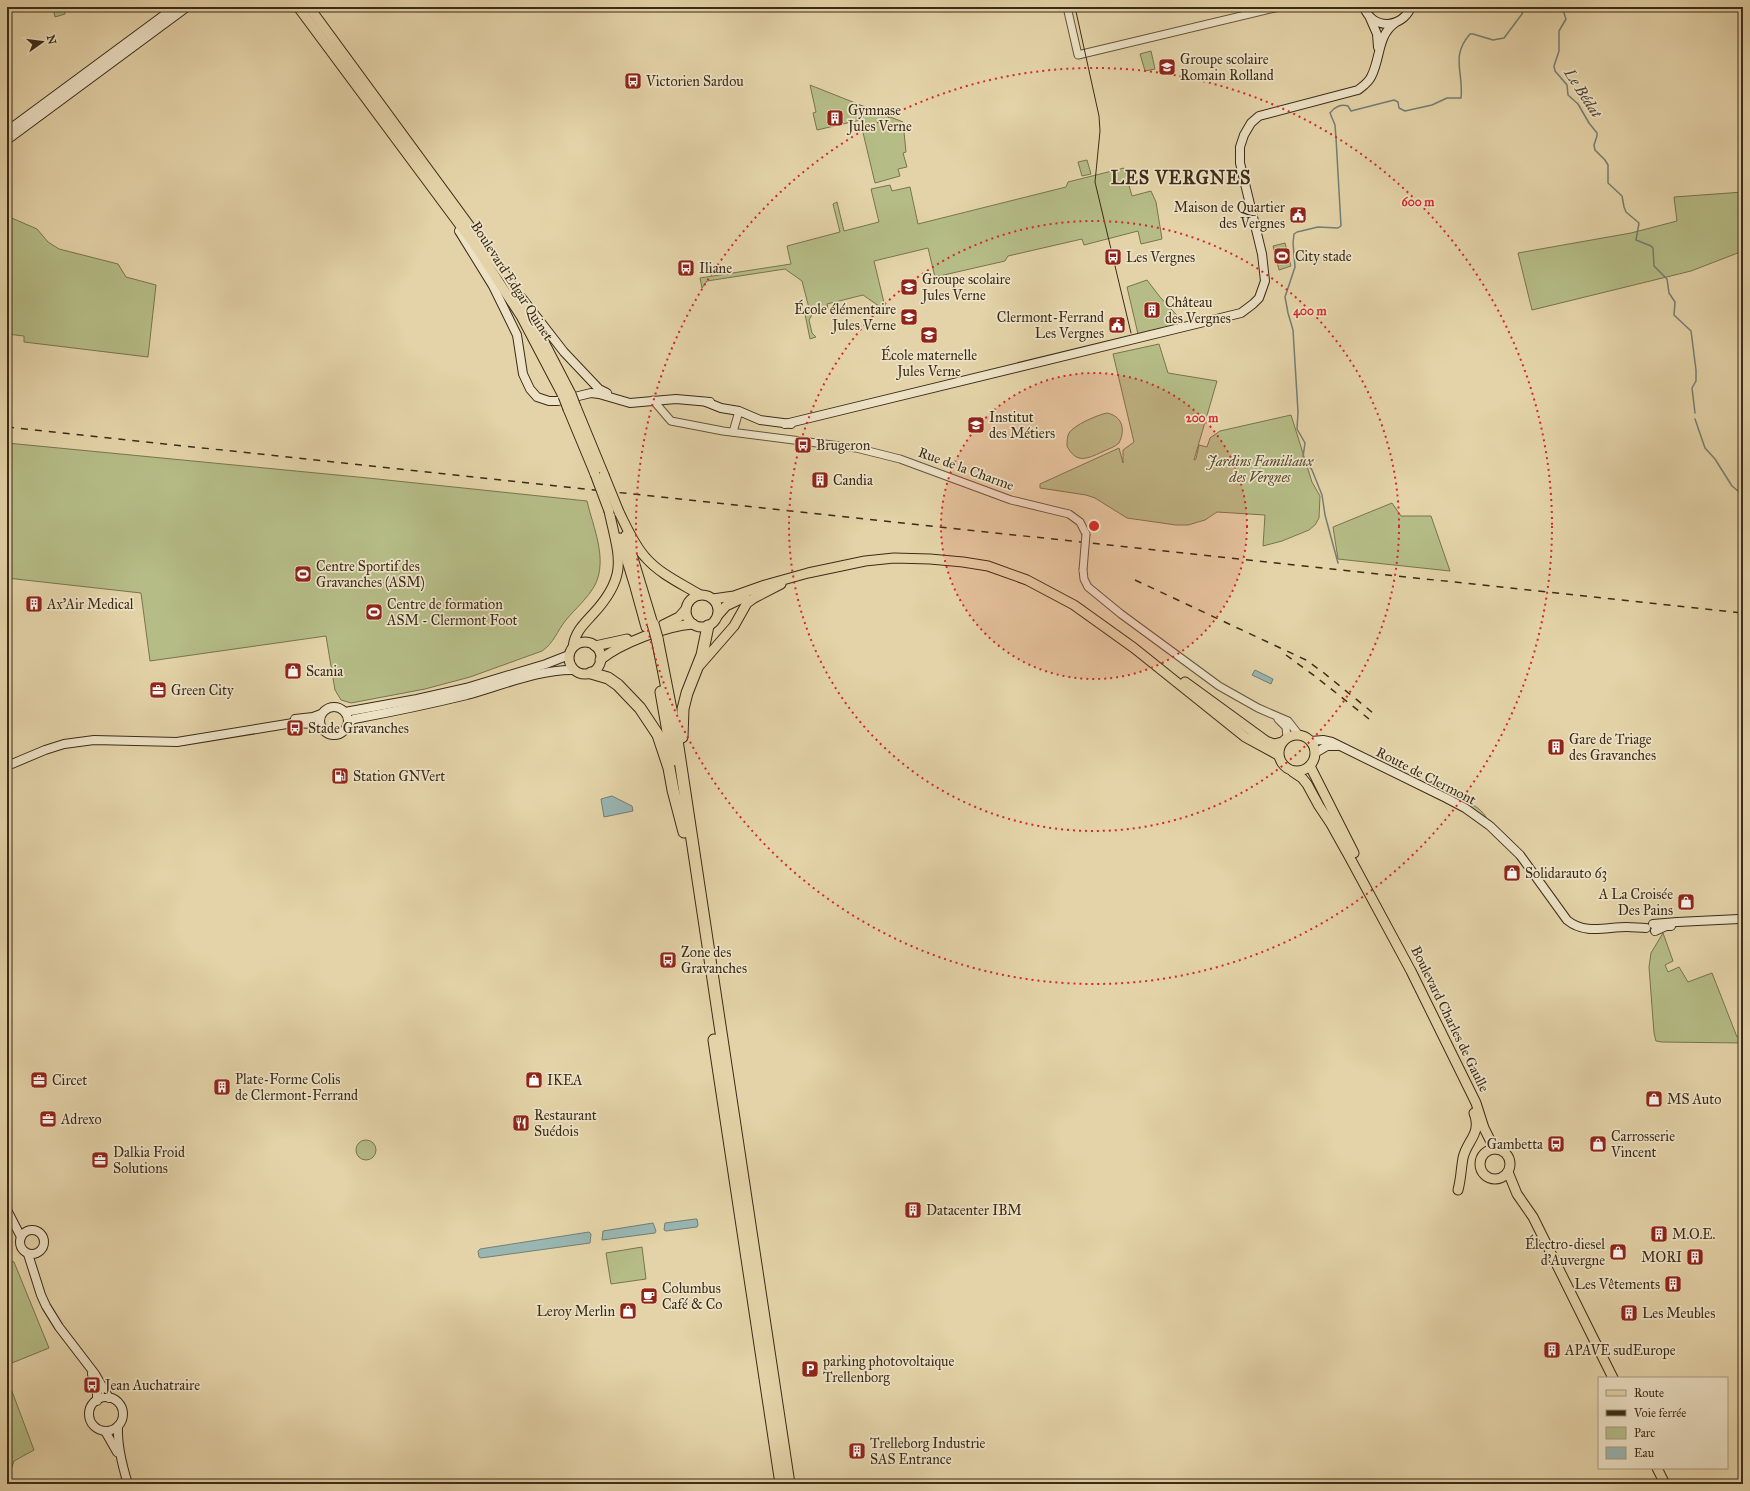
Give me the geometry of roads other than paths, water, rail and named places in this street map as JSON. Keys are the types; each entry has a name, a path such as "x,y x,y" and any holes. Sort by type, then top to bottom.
{"highway":[{"path":"650,625 672,711 683,776 789,1484"},
{"path":"683,776 683,708 693,675 706,645 708,626"},
{"path":"653,639 684,832 781,1484"},
{"path":"591,673 608,678 618,685 640,708 658,735 669,768 684,832"}],"main road":[{"path":"7,131 175,7"},
{"path":"174,16 181,7"},
{"path":"7,140 187,7"},
{"name":"Boulevard Edgar Quinet","path":"298,7 474,244 521,316 567,395"},
{"name":"Boulevard Edgar Quinet","path":"309,7 514,287 567,395 600,474 619,512"},
{"path":"1364,7 1368,16 1375,25 1378,54"},
{"path":"785,424 1202,324 1241,313 1259,298 1264,287 1265,269 1240,163 1240,147 1244,135 1251,123 1258,116 1358,90 1367,84 1371,77 1385,33 1403,19 1411,7"},
{"path":"1368,16 1381,24 1396,23"},
{"path":"436,193 474,254 509,317 517,335 523,374 533,394 543,400 554,401 591,393 630,403 639,401 676,399 706,402 721,408 738,411 760,420 785,424 804,422 1244,317 1256,308 1262,300 1268,289 1270,281 1268,261 1244,164 1244,155 1248,135 1254,126 1268,114"},
{"path":"514,287 552,337 599,389 617,397 639,401"},
{"path":"1182,333 1189,329 1202,326 1202,324"},
{"name":"Boulevard Edgar Quinet","path":"600,474 609,511 650,625"},
{"path":"595,646 600,655 599,666 591,673 582,674 574,670 570,665 574,638 578,630 605,601 616,580 619,559 609,511"},
{"path":"619,512 646,559 672,578 700,595 709,596 713,599 718,606 718,615"},
{"path":"619,512 650,625"},
{"path":"713,599 734,596 765,585 838,566 865,561 894,558 930,558 976,564 1015,575 1054,593 1094,618 1266,741 1274,744 1299,735 1311,741 1316,753"},
{"path":"686,610 689,620 693,624 700,627 708,626 713,623 726,606 789,579"},
{"path":"693,675 711,651 734,626 747,603 789,579"},
{"path":"345,712 417,699 466,688 546,664 571,651 577,644 586,642 595,646 621,641 671,622 686,610 690,600 700,595"},
{"path":"600,660 622,646 680,625 693,624"},
{"path":"1134,648 1245,737 1278,755 1283,766 1293,772 1302,771 1310,766 1316,753 1327,746 1338,746"},
{"path":"7,766 45,750 64,744 94,740 177,742 293,723 313,724 320,727 326,733 336,736 343,733 348,723 354,719 413,708 549,672 574,670"},
{"path":"150,742 290,719 313,717 321,714 331,707 338,707 345,712 348,723"},
{"path":"320,727 321,714"},
{"path":"1278,755 1284,740"},
{"name":"Route de Clermont","path":"1311,741 1328,741 1465,808 1490,826 1520,854 1567,920 1578,928 1591,930 1627,927 1651,928 1741,921"},
{"name":"Boulevard Charles de Gaulle","path":"1310,766 1354,852 1386,924"},
{"name":"Boulevard Charles de Gaulle","path":"1293,772 1302,778 1307,784 1386,924 1466,1081 1478,1108 1484,1128 1492,1144 1497,1149"},
{"path":"1458,1190 1463,1158 1473,1138 1476,1124 1468,1098 1466,1081"},
{"name":"Boulevard Charles de Gaulle","path":"1484,1128 1485,1153"},
{"path":"1497,1179 1501,1178 1508,1172 1510,1165 1506,1154 1497,1149 1493,1149 1485,1153 1480,1162 1482,1172 1488,1178 1497,1179 1503,1182 1517,1194"},
{"path":"1508,1172 1517,1194 1533,1217 1613,1377"},
{"path":"7,1209 28,1230 35,1230 42,1235 44,1245 38,1260 37,1283"},
{"path":"7,1209 21,1237 20,1247 28,1254 46,1306 59,1327 96,1374 109,1398"},
{"path":"21,1237 28,1230"},
{"path":"28,1254 40,1252"},
{"path":"90,1368 97,1391 97,1400"},
{"path":"105,1431 112,1430 118,1426 123,1418 121,1407 118,1402 103,1397 97,1400 90,1410 91,1420 96,1427 105,1431 121,1460"},
{"path":"118,1426 117,1436 121,1460 128,1484"},
{"path":"1658,1469 1665,1484"}],"street":[{"path":"1067,7 1078,55 1279,7"},
{"name":"Rue de la Charme","path":"653,400 671,422 733,432 856,448 900,459 1011,500 1069,514 1080,522 1086,534 1083,570 1084,579 1088,587 1121,614 1219,686 1266,712 1284,724 1287,731 1284,740"},
{"path":"733,432 738,411"},
{"name":"Rue de la Charme","path":"1266,712 1288,721 1299,735"}],"water":[{"path":"1255,670 1273,679 1271,684 1252,675"},
{"path":"612,796 632,806 633,811 604,817 601,799"},
{"path":"697,1219 697,1227 664,1230 665,1223"},
{"path":"653,1223 656,1231 655,1233 602,1240 603,1231"},
{"path":"589,1232 591,1234 590,1243 481,1258 479,1257 478,1251 480,1249"}],"waterway":[{"path":"1338,563 1325,515 1322,495 1312,470 1303,457 1305,443 1297,429 1298,412 1293,330 1285,297 1295,267 1293,243 1294,234 1318,227 1338,228 1341,226 1335,125 1330,113 1338,106 1348,106 1351,111 1394,100 1398,102 1399,108 1405,111 1432,105 1447,98 1461,98 1459,58 1464,42 1470,34 1493,40 1504,38 1522,14 1524,7"},
{"name":"Le Bédat","path":"1562,7 1566,19 1559,31 1559,51 1554,66 1555,71 1567,85 1568,95 1578,104 1589,123 1597,133 1594,145 1595,150 1608,165 1608,183 1622,196 1626,212 1639,223 1636,240 1653,248 1654,266 1667,279 1669,293 1675,302 1674,315 1691,331 1696,370 1696,381 1692,388 1695,413"},
{"name":"Le Bédat","path":"1695,419 1705,448 1715,459 1732,486 1743,495"}],"tram line":[{"path":"1075,7 1099,116 1100,131 1095,182 1131,333"}],"railway":[{"path":"7,427 1743,613"},
{"path":"1135,580 1306,660 1373,713"},
{"path":"1286,655 1369,719"}],"place":[{"name":"Groupe scolaire Romain Rolland","path":"1167,67"},
{"name":"Victorien Sardou","path":"633,81"},
{"name":"Gymnase Jules Verne","path":"835,118"},
{"name":"Maison de Quartier des Vergnes","path":"1298,215"},
{"name":"City stade","path":"1282,256"},
{"name":"Les Vergnes","path":"1113,257"},
{"name":"Iliane","path":"686,268"},
{"name":"Groupe scolaire Jules Verne","path":"909,287"},
{"name":"Château des Vergnes","path":"1152,310"},
{"name":"École élémentaire Jules Verne","path":"909,317"},
{"name":"Clermont-Ferrand Les Vergnes","path":"1117,325"},
{"name":"École maternelle Jules Verne","path":"929,335"},
{"name":"Institut des Métiers","path":"976,425"},
{"name":"Brugeron","path":"803,445"},
{"name":"Candia","path":"820,480"},
{"name":"Centre Sportif des Gravanches (ASM)","path":"303,574"},
{"name":"Ax'Air Medical","path":"34,604"},
{"name":"Centre de formation ASM - Clermont Foot","path":"374,612"},
{"name":"Scania","path":"293,671"},
{"name":"Green City","path":"158,690"},
{"name":"Stade Gravanches","path":"295,728"},
{"name":"Gare de Triage des Gravanches","path":"1556,747"},
{"name":"Station GNVert","path":"340,776"},
{"name":"Solidarauto 63","path":"1512,873"},
{"name":"A La Croisée Des Pains","path":"1686,902"},
{"name":"Zone des Gravanches","path":"668,960"},
{"name":"Circet","path":"39,1080"},
{"name":"IKEA","path":"534,1080"},
{"name":"Plate-Forme Colis de Clermont-Ferrand","path":"222,1087"},
{"name":"MS Auto","path":"1654,1099"},
{"name":"Adrexo","path":"48,1119"},
{"name":"Restaurant Suédois","path":"521,1123"},
{"name":"Gambetta","path":"1556,1144"},
{"name":"Carrosserie Vincent","path":"1598,1144"},
{"name":"Dalkia Froid Solutions","path":"100,1160"},
{"name":"Datacenter IBM","path":"913,1210"},
{"name":"M.O.E.","path":"1659,1234"},
{"name":"Électro-diesel d'Auvergne","path":"1618,1252"},
{"name":"MORI","path":"1695,1257"},
{"name":"Les Vêtements","path":"1673,1284"},
{"name":"Columbus Café & Co","path":"649,1296"},
{"name":"Leroy Merlin","path":"628,1311"},
{"name":"Les Meubles","path":"1629,1313"},
{"name":"APAVE sudEurope","path":"1552,1350"},
{"name":"parking photovoltaique Trellenborg","path":"810,1369"},
{"name":"Jean Auchatraire","path":"92,1385"},
{"name":"Trelleborg Industrie SAS Entrance","path":"857,1451"}],"district":[{"name":"LES VERGNES","path":"1181,178"}],"park label":[{"name":"Jardins Familiaux des Vergnes","path":"1260,470"}]}
